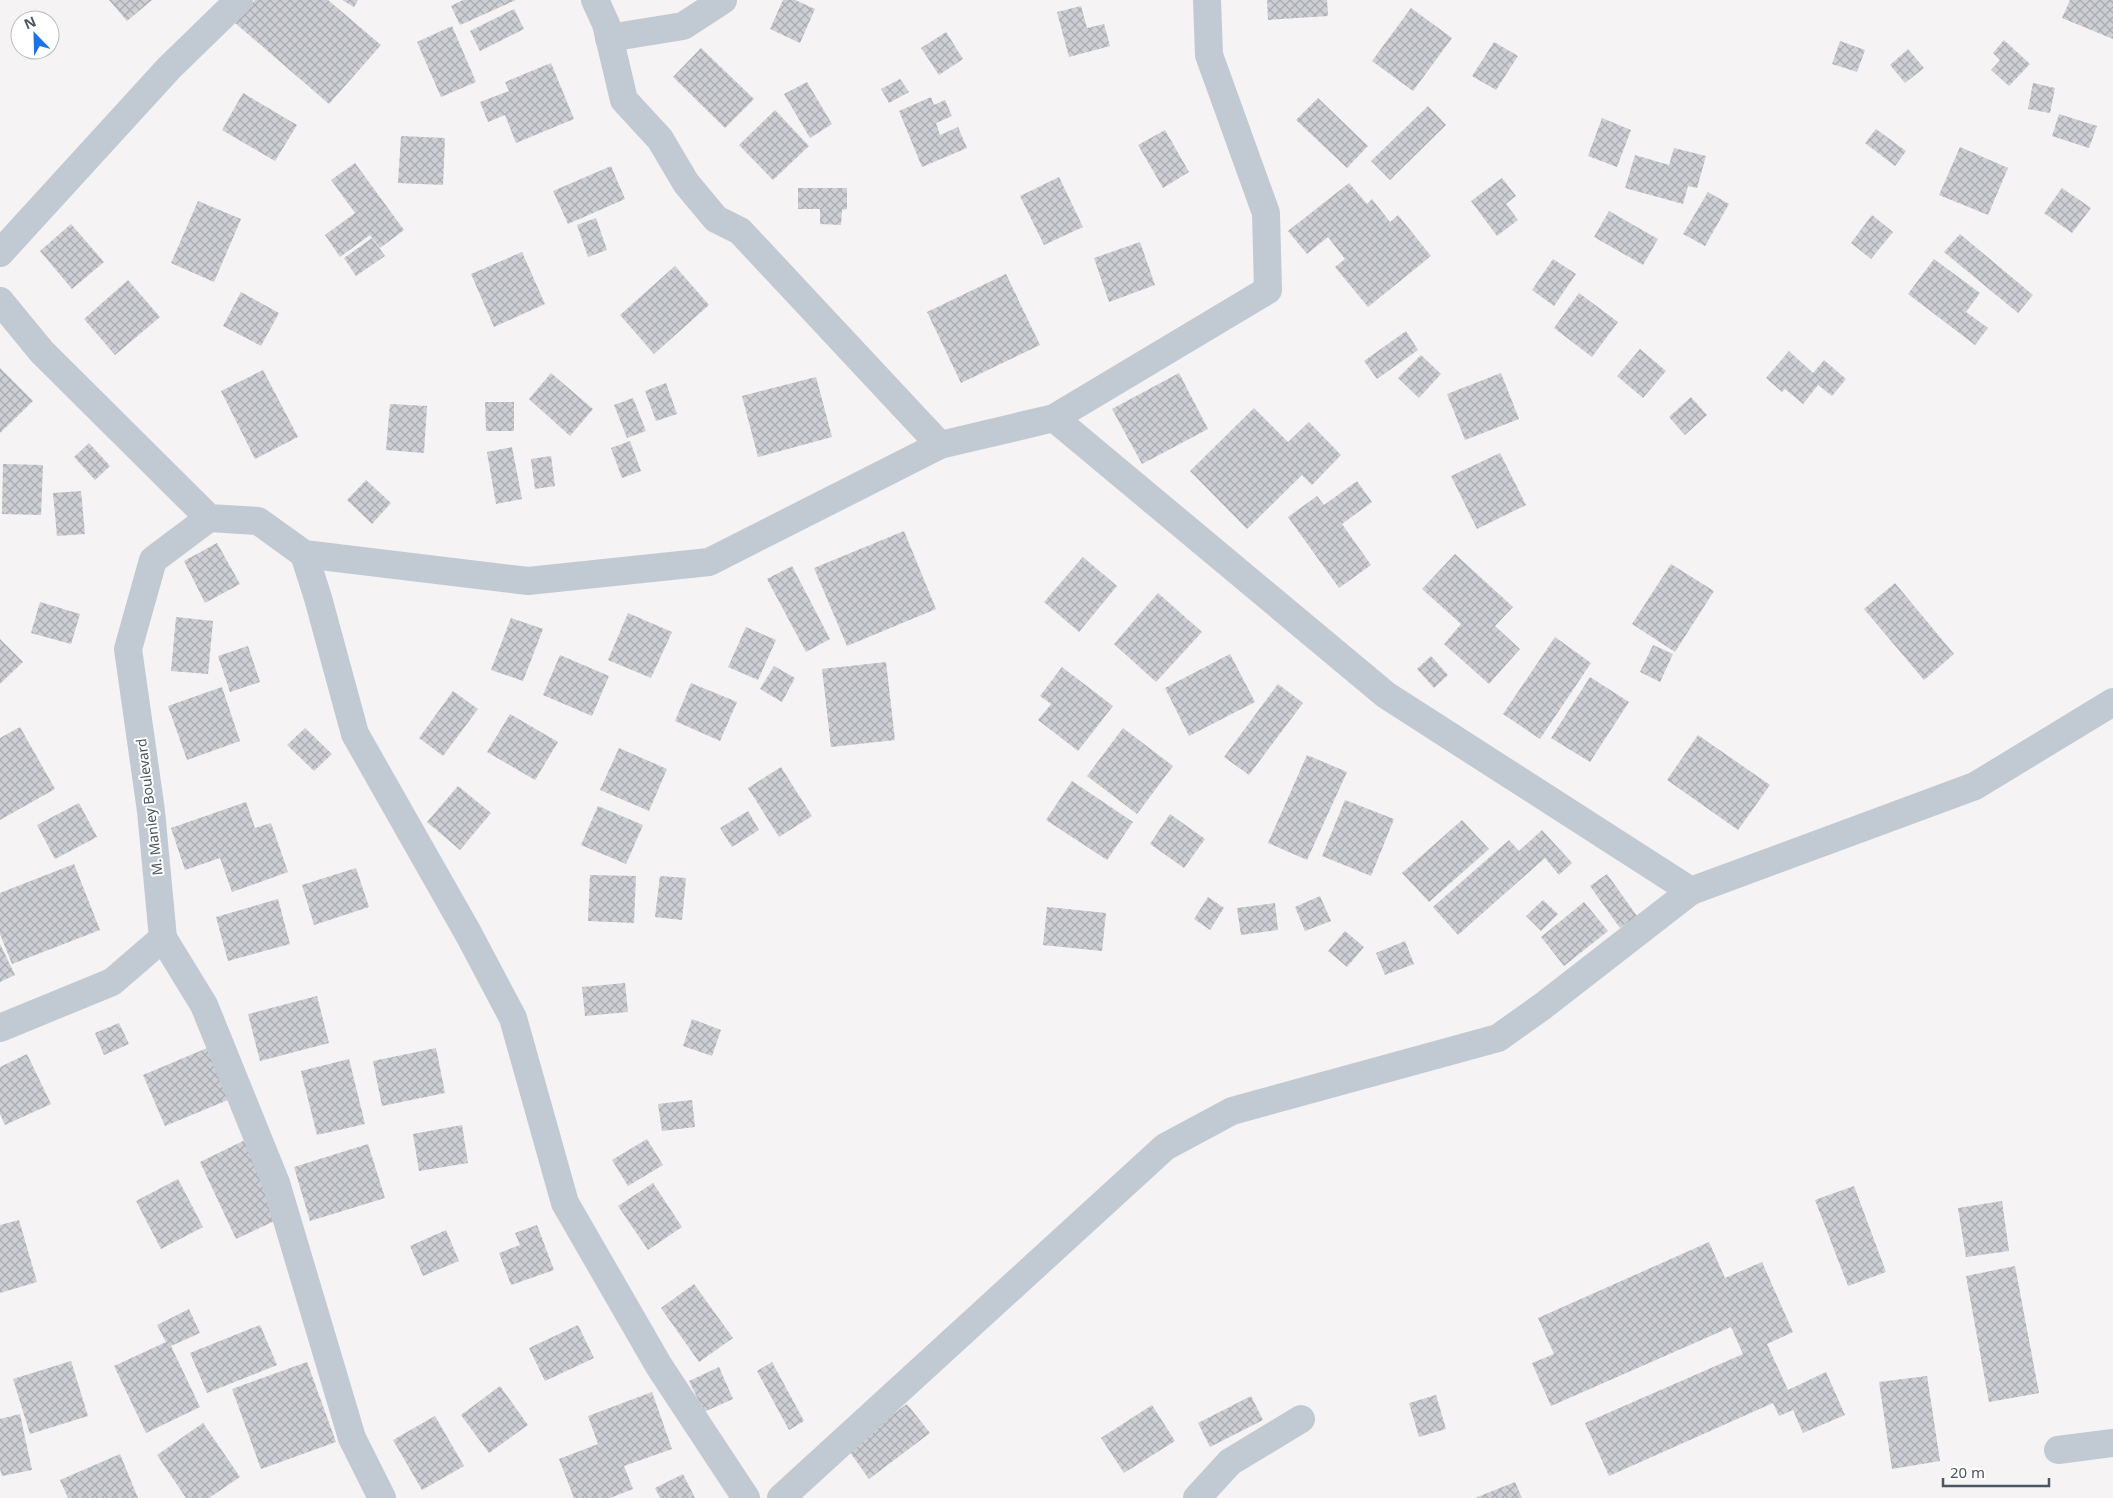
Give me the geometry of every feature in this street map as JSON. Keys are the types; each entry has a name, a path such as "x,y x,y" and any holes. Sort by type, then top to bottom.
{"street":[{"path":"0,253 169,68 239,0"},
{"path":"594,0 606,24 624,100 660,139 686,183 716,219 740,231 940,445"},
{"path":"609,38 682,26 723,0"},
{"path":"0,301 42,352 208,518 258,521 304,554 528,581 709,562 940,445 1054,418 1268,290 1266,213 1210,55 1206,0"},
{"path":"1054,418 1386,695 1691,891"},
{"name":"M. Manley Boulevard","path":"163,938 151,811 128,649 153,560 208,518"},
{"path":"304,554 355,734 468,933 513,1018 565,1203 659,1366 746,1498"},
{"path":"781,1498 1165,1147 1232,1111 1498,1038 1543,1006 1691,891 1975,786 2113,702"},
{"path":"0,1028 112,982 163,938 204,1005 276,1183 352,1438 382,1498"},
{"path":"1197,1498 1230,1462 1301,1419"},
{"path":"2058,1450 2113,1443"}],"building":[{"path":"109,0 152,0 127,21"},
{"path":"255,0 328,0 381,45 329,104 235,23"},
{"path":"342,0 358,0 354,7"},
{"path":"463,0 516,0 460,25 451,6"},
{"path":"783,0 795,0 815,9 800,43 770,29"},
{"path":"1267,0 1327,0 1328,16 1268,20"},
{"path":"2070,0 2113,0 2113,39 2062,18"},
{"path":"1081,6 1087,28 1104,24 1110,46 1069,57 1057,12"},
{"path":"1411,8 1452,38 1413,91 1372,61"},
{"path":"514,9 524,29 480,51 470,31"},
{"path":"452,26 476,82 441,97 417,42"},
{"path":"946,32 963,59 939,75 921,48"},
{"path":"2004,40 2030,64 2009,86 1991,70 2000,60 1993,53"},
{"path":"1840,41 1865,50 1857,72 1832,64"},
{"path":"1494,42 1518,56 1496,90 1472,76"},
{"path":"701,48 754,99 725,128 673,77"},
{"path":"1908,49 1924,68 1905,83 1890,65"},
{"path":"551,63 574,119 516,143 505,115 488,122 480,102 509,91 505,82"},
{"path":"900,79 909,92 889,103 881,89"},
{"path":"807,82 832,124 810,138 784,94"},
{"path":"2033,83 2055,88 2050,113 2028,109"},
{"path":"243,93 297,125 275,161 222,130"},
{"path":"931,97 934,105 945,100 952,116 936,123 940,135 958,127 967,148 922,167 899,111"},
{"path":"1318,98 1368,146 1347,168 1296,120"},
{"path":"1428,106 1446,125 1390,180 1371,161"},
{"path":"775,110 809,146 773,180 739,145"},
{"path":"2059,114 2097,126 2089,148 2052,136"},
{"path":"1602,118 1631,130 1617,167 1588,156"},
{"path":"1876,129 1906,151 1895,166 1865,143"},
{"path":"1165,130 1189,172 1163,188 1138,145"},
{"path":"401,136 445,138 443,185 398,183"},
{"path":"1960,147 2008,168 1988,215 1939,195"},
{"path":"1674,148 1706,156 1697,188 1688,186 1683,204 1625,188 1635,155 1669,165"},
{"path":"355,163 404,230 380,248 370,235 340,257 325,235 355,213 331,180"},
{"path":"611,166 625,199 568,224 553,191"},
{"path":"1059,177 1083,227 1044,245 1020,196"},
{"path":"1502,178 1516,196 1506,204 1518,220 1497,236 1471,201"},
{"path":"1349,183 1367,204 1372,199 1390,222 1398,215 1431,256 1368,307 1335,267 1345,259 1328,237 1307,254 1288,231"},
{"path":"798,188 847,188 847,209 842,210 841,225 820,224 820,209 798,209"},
{"path":"2062,188 2091,208 2072,233 2044,213"},
{"path":"1708,192 1729,204 1705,246 1683,234"},
{"path":"198,201 241,219 214,282 171,263"},
{"path":"1609,211 1658,239 1643,265 1594,237"},
{"path":"1872,215 1893,232 1871,259 1851,243"},
{"path":"596,218 607,250 588,257 577,225"},
{"path":"71,224 104,262 72,289 40,251"},
{"path":"1960,234 2033,295 2018,313 1944,252"},
{"path":"372,238 385,256 356,276 344,258"},
{"path":"1140,242 1155,285 1109,302 1094,258"},
{"path":"522,252 545,304 494,327 471,274"},
{"path":"1553,259 1576,274 1554,306 1532,290"},
{"path":"1934,259 1980,293 1966,312 1988,328 1975,345 1908,294"},
{"path":"675,266 709,305 654,354 620,315"},
{"path":"1006,274 1040,345 961,383 927,312"},
{"path":"128,280 160,317 115,355 84,319"},
{"path":"241,292 279,313 261,346 223,326"},
{"path":"1579,293 1618,322 1592,357 1554,328"},
{"path":"1406,331 1418,350 1377,379 1364,361"},
{"path":"1640,349 1666,371 1643,398 1617,376"},
{"path":"1789,351 1813,373 1824,360 1846,379 1832,396 1818,385 1803,404 1785,389 1782,392 1766,378"},
{"path":"1421,355 1441,374 1419,398 1398,378"},
{"path":"0,368 33,401 0,433"},
{"path":"263,370 298,437 255,459 221,391"},
{"path":"551,373 593,409 570,436 529,399"},
{"path":"1179,373 1208,429 1142,464 1112,409"},
{"path":"1501,373 1519,419 1465,440 1447,394"},
{"path":"816,377 832,437 758,457 742,396"},
{"path":"666,383 677,414 656,421 645,391"},
{"path":"1691,397 1707,415 1685,435 1669,417"},
{"path":"633,398 646,431 627,438 614,405"},
{"path":"485,402 514,402 514,431 486,431"},
{"path":"390,404 427,406 424,453 386,450"},
{"path":"1254,408 1288,442 1309,422 1341,455 1312,485 1302,475 1247,529 1190,471"},
{"path":"630,441 641,471 622,478 611,448"},
{"path":"89,443 110,466 95,480 74,457"},
{"path":"512,447 522,499 496,504 487,452"},
{"path":"1500,453 1526,505 1477,529 1451,476"},
{"path":"551,456 555,486 535,489 531,459"},
{"path":"3,464 43,465 41,515 2,514"},
{"path":"366,480 391,503 372,524 347,500"},
{"path":"1357,481 1372,502 1342,524 1371,565 1339,588 1288,517 1317,496 1324,505"},
{"path":"81,491 85,534 57,536 53,493"},
{"path":"904,531 936,609 847,646 814,568"},
{"path":"217,543 240,584 205,603 184,561"},
{"path":"1455,554 1513,607 1495,626 1520,649 1489,684 1444,644 1461,624 1422,589"},
{"path":"1083,557 1117,586 1079,632 1044,602"},
{"path":"1671,564 1714,591 1675,652 1632,624"},
{"path":"792,566 830,639 806,652 767,579"},
{"path":"1895,583 1954,654 1924,680 1864,609"},
{"path":"1158,593 1202,632 1156,682 1114,644"},
{"path":"40,602 80,614 71,644 31,633"},
{"path":"628,613 672,632 651,678 608,660"},
{"path":"176,617 213,621 208,674 171,671"},
{"path":"511,618 543,629 523,681 491,670"},
{"path":"746,627 776,640 758,680 728,667"},
{"path":"1555,637 1591,663 1540,739 1503,714"},
{"path":"0,639 23,662 0,684"},
{"path":"1653,645 1673,654 1660,682 1640,672"},
{"path":"248,646 260,682 230,692 218,656"},
{"path":"1230,654 1255,702 1189,736 1165,688"},
{"path":"560,655 609,676 592,716 543,695"},
{"path":"1431,656 1448,675 1434,688 1417,669"},
{"path":"886,662 895,740 831,747 822,669"},
{"path":"774,666 795,678 782,702 760,689"},
{"path":"1062,667 1113,706 1078,751 1038,720 1051,704 1040,696"},
{"path":"1590,677 1629,702 1590,762 1551,738"},
{"path":"691,683 737,702 720,741 675,721"},
{"path":"1278,684 1303,703 1249,775 1224,757"},
{"path":"222,687 240,741 187,760 168,706"},
{"path":"453,691 478,709 443,756 419,738"},
{"path":"510,714 558,742 535,780 487,752"},
{"path":"20,727 55,789 0,820 0,738"},
{"path":"305,728 332,754 314,771 287,745"},
{"path":"1123,728 1173,766 1137,814 1087,776"},
{"path":"1698,735 1770,785 1738,830 1667,780"},
{"path":"619,748 667,769 649,811 600,790"},
{"path":"1307,755 1347,772 1307,860 1268,843"},
{"path":"781,767 812,816 779,837 748,788"},
{"path":"1072,781 1133,822 1107,860 1046,820"},
{"path":"458,786 491,813 460,850 427,822"},
{"path":"1345,800 1394,819 1371,876 1322,856"},
{"path":"246,802 255,828 271,823 288,872 232,892 220,858 185,870 171,828"},
{"path":"79,803 97,837 55,859 37,825"},
{"path":"598,806 643,825 626,864 581,845"},
{"path":"748,811 759,830 732,847 720,828"},
{"path":"1170,814 1205,839 1184,868 1150,844"},
{"path":"1462,820 1489,849 1429,902 1402,873"},
{"path":"1542,830 1572,863 1559,875 1545,858 1458,935 1433,907 1509,840 1519,851"},
{"path":"74,864 100,930 12,964 0,934 0,893"},
{"path":"356,868 369,907 314,925 302,885"},
{"path":"1607,874 1637,916 1620,928 1590,886"},
{"path":"590,875 636,876 634,923 588,921"},
{"path":"660,876 686,878 682,920 655,917"},
{"path":"1320,896 1331,921 1305,931 1295,907"},
{"path":"1208,897 1224,908 1210,930 1194,919"},
{"path":"278,899 290,944 228,961 216,917"},
{"path":"1543,900 1558,914 1541,931 1526,916"},
{"path":"1584,902 1608,931 1564,966 1541,937"},
{"path":"1275,903 1278,930 1241,935 1237,908"},
{"path":"1047,907 1106,913 1102,951 1043,945"},
{"path":"1345,931 1364,947 1347,967 1328,951"},
{"path":"1405,941 1414,964 1385,975 1376,953"},
{"path":"0,944 15,975 0,982"},
{"path":"625,983 628,1012 585,1016 582,987"},
{"path":"317,996 329,1043 260,1061 248,1014"},
{"path":"692,1019 721,1030 712,1056 683,1046"},
{"path":"119,1023 129,1044 104,1055 95,1033"},
{"path":"207,1048 228,1100 165,1126 143,1075"},
{"path":"436,1048 445,1093 382,1106 373,1061"},
{"path":"27,1054 51,1104 5,1125 0,1114 0,1067"},
{"path":"349,1059 365,1124 317,1135 301,1071"},
{"path":"692,1100 695,1127 662,1131 658,1104"},
{"path":"462,1125 468,1163 419,1171 413,1134"},
{"path":"647,1139 663,1165 628,1186 612,1160"},
{"path":"245,1140 281,1218 236,1239 200,1162"},
{"path":"368,1144 385,1198 310,1221 294,1167"},
{"path":"178,1179 203,1227 161,1249 136,1201"},
{"path":"653,1183 682,1227 648,1250 618,1206"},
{"path":"1854,1186 1886,1272 1848,1286 1815,1200"},
{"path":"2002,1201 2009,1251 1966,1257 1958,1208"},
{"path":"19,1220 37,1282 0,1293 0,1225"},
{"path":"537,1225 554,1270 511,1285 499,1253 520,1245 515,1233"},
{"path":"446,1230 459,1261 423,1276 410,1246"},
{"path":"1709,1242 1725,1278 1762,1262 1793,1332 1767,1344 1788,1390 1826,1372 1845,1415 1803,1433 1793,1410 1779,1416 1773,1403 1609,1476 1585,1423 1743,1354 1731,1327 1551,1406 1532,1363 1554,1354 1538,1318"},
{"path":"2015,1266 2039,1393 1989,1402 1966,1276"},
{"path":"694,1284 733,1338 699,1362 661,1308"},
{"path":"189,1309 200,1333 171,1346 200,1407 146,1433 114,1366 166,1342 157,1325"},
{"path":"260,1325 277,1365 207,1393 190,1353"},
{"path":"578,1325 594,1358 545,1381 529,1348"},
{"path":"71,1361 88,1416 30,1434 13,1379"},
{"path":"307,1362 336,1442 261,1469 232,1389"},
{"path":"772,1362 804,1421 789,1430 757,1371"},
{"path":"719,1367 733,1399 704,1412 689,1381"},
{"path":"1927,1376 1940,1461 1892,1469 1879,1382"},
{"path":"500,1386 528,1425 489,1453 461,1415"},
{"path":"652,1392 672,1449 624,1466 633,1489 610,1498 574,1498 559,1459 598,1444 588,1416"},
{"path":"1436,1395 1446,1429 1419,1437 1409,1403"},
{"path":"1251,1396 1263,1420 1210,1447 1198,1423"},
{"path":"907,1404 930,1433 869,1479 847,1448"},
{"path":"1152,1405 1175,1441 1124,1473 1101,1438"},
{"path":"20,1414 32,1470 2,1476 0,1469 0,1419"},
{"path":"435,1416 464,1466 422,1490 393,1440"},
{"path":"203,1423 240,1477 209,1498 186,1498 157,1455"},
{"path":"120,1454 138,1498 68,1498 60,1480"},
{"path":"683,1474 695,1498 660,1498 655,1488"},
{"path":"1515,1482 1522,1498 1475,1498"}]}
